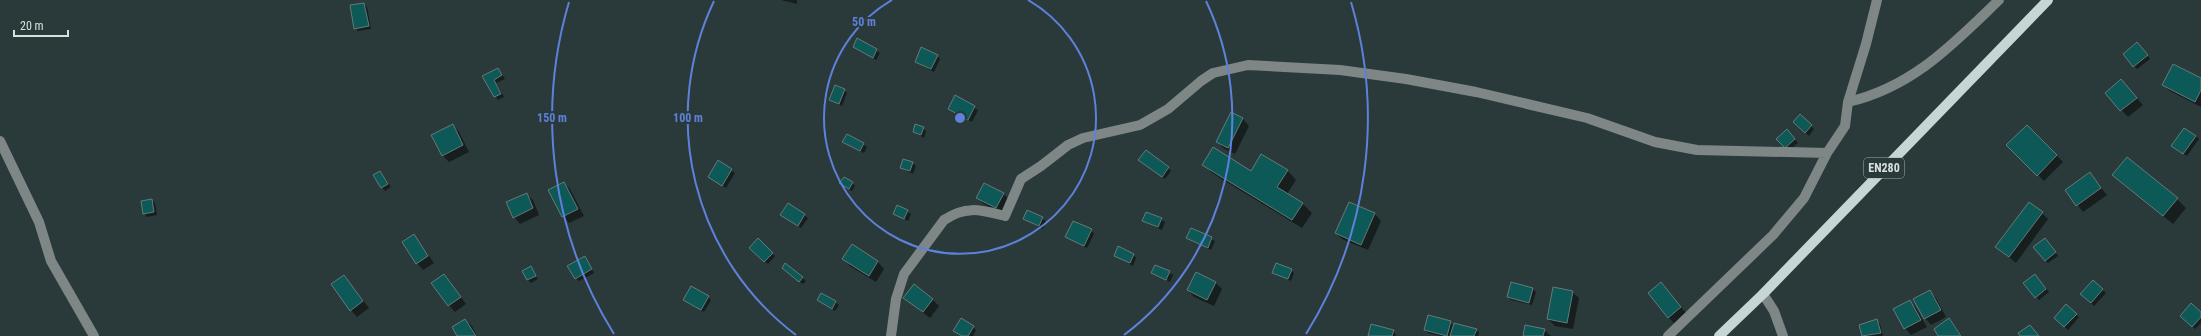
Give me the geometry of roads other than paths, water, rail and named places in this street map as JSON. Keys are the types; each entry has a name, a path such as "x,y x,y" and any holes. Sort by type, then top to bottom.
{"main road":[{"name":"EN280","path":"1719,336 1763,294 2048,0"}],"street":[{"path":"1668,336 1773,235 1791,215 1815,181 1827,153 1845,126 1848,102 1866,44 1877,0"},
{"path":"1848,102 1870,97 1891,88 1928,65 1999,0"},
{"path":"891,336 896,299 904,274 944,220 952,214 974,208 1005,216 1021,178 1041,166 1068,144 1089,136 1140,125 1168,109 1200,81 1213,73 1234,66 1248,65 1340,70 1406,79 1476,92 1587,118 1655,142 1697,150 1827,153"},
{"path":"0,141 39,222 51,261 94,336"},
{"path":"1763,294 1774,311 1783,336"}]}
